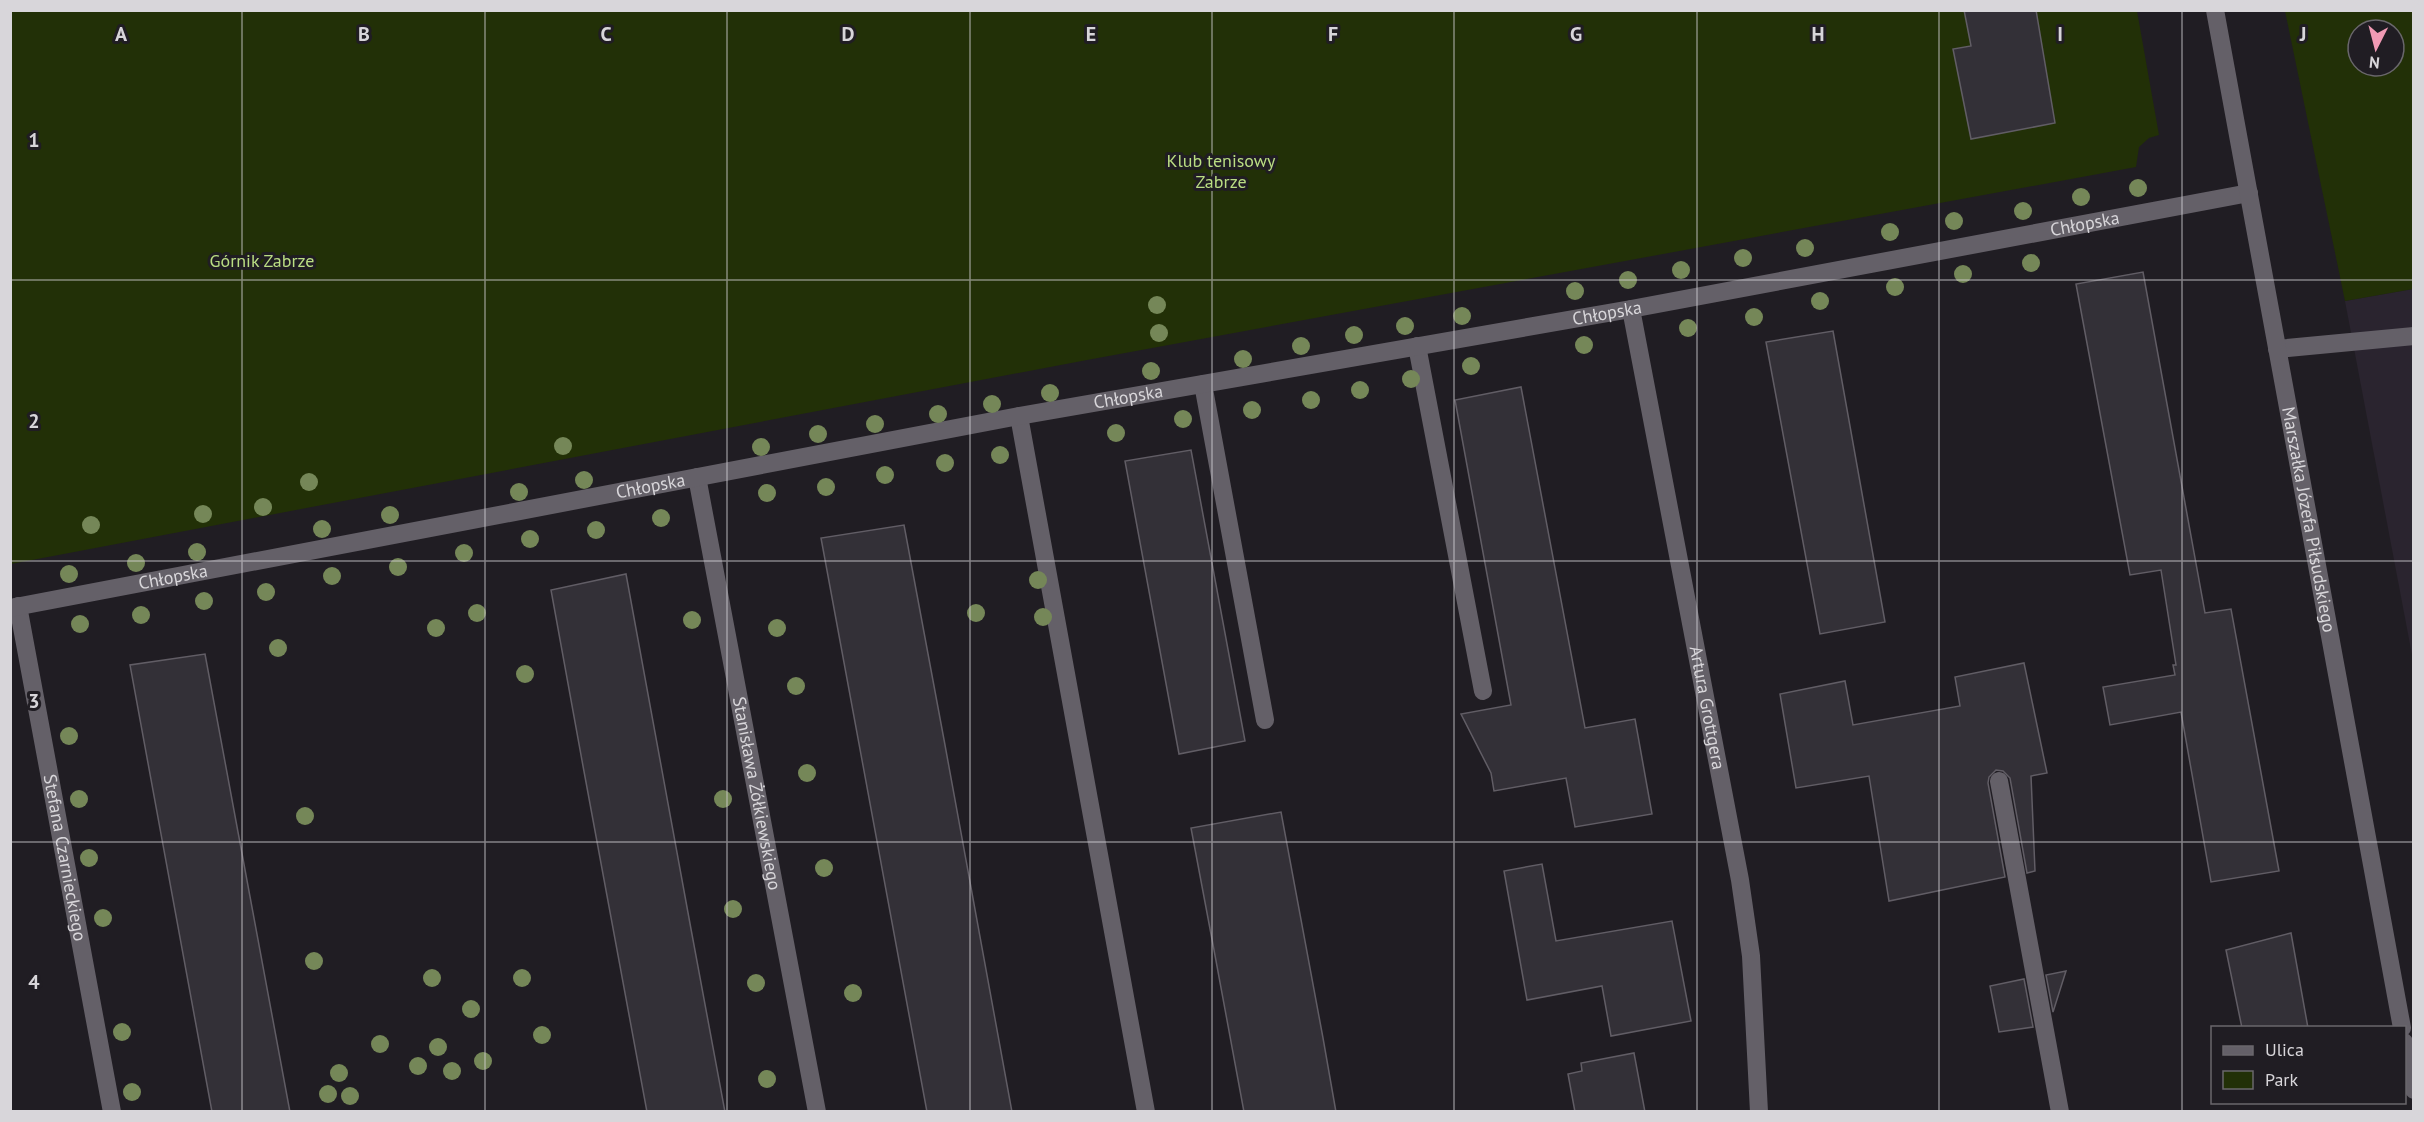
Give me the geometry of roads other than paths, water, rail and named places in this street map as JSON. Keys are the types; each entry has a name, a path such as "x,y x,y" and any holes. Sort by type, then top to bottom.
{"street":[{"name":"Marszałka Józefa Piłsudskiego","path":"2215,10 2402,1026"},
{"name":"Chłopska","path":"14,607 1019,416 1631,309 2249,193"},
{"name":"Artura Grottgera","path":"1631,309 1740,880 1751,956 1760,1112"},
{"path":"2277,349 2414,336"},
{"path":"1417,346 1483,691"},
{"path":"1203,384 1265,720"},
{"path":"1019,416 1146,1112"},
{"name":"Stanisława Żółkiewskiego","path":"697,477 817,1112"},
{"name":"Stefana Czarnieckiego","path":"14,607 112,1112"},
{"path":"1999,780 2060,1112"},
{"path":"2406,1052 2414,1090"}],"park label":[{"name":"Klub tenisowy Zabrze","path":"1221,171"},
{"name":"Górnik Zabrze","path":"262,261"}]}
